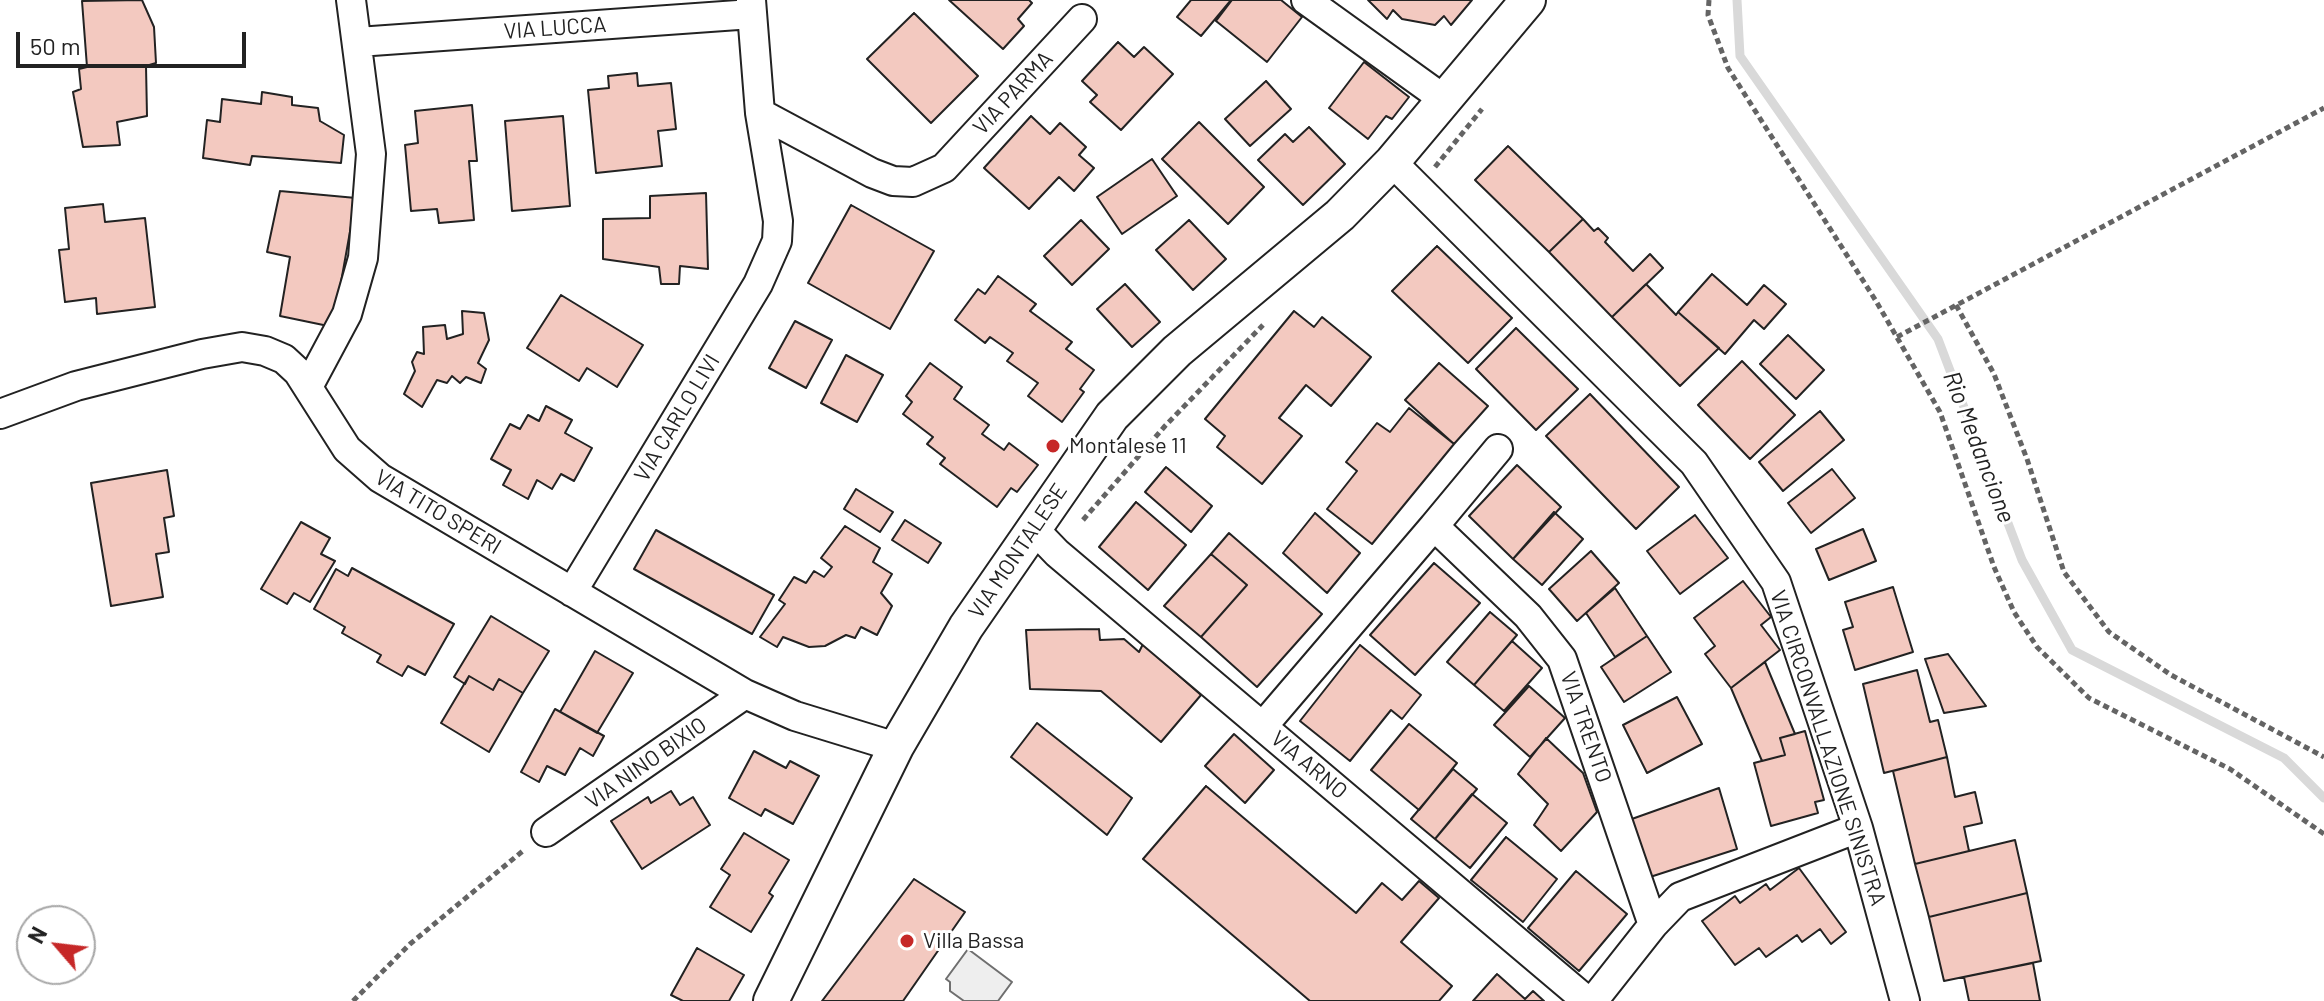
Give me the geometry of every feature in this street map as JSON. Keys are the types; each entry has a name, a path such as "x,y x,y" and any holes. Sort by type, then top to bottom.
{"street":[{"path":"308,387 347,314 363,258 371,154 351,0"},
{"path":"1306,0 1445,100"},
{"name":"VIA MONTALESE","path":"771,1001 896,747 966,627 1032,527 1112,416 1177,351 1340,215 1392,162 1528,0"},
{"path":"751,7 760,113"},
{"name":"VIA LUCCA","path":"358,42 751,7"},
{"name":"VIA PARMA","path":"760,113 893,181 913,182 944,168 1082,19"},
{"name":"VIA CARLO LIVI","path":"572,592 758,284 777,241 778,221 760,113"},
{"name":"VIA CIRCONVALLAZIONE SINISTRA","path":"1392,162 1694,463 1776,582 1858,828 1905,1001"},
{"name":"VIA TITO SPERI","path":"0,414 76,386 242,347 265,351 284,359 308,387 347,449 362,465 745,694 795,716 896,747"},
{"path":"1263,726 1498,449"},
{"name":"VIA TRENTO","path":"1434,526 1528,616 1562,659 1653,925"},
{"name":"VIA ARNO","path":"1032,527 1057,553 1590,1001"},
{"name":"VIA NINO BIXIO","path":"546,832 745,694"},
{"path":"1590,1001 1680,897 1858,828"}],"path":[{"path":"1709,0 1708,15 1728,68 1897,337 1940,412 1994,567 2014,612 2037,647 2089,698 2230,769 2324,834"},
{"path":"1417,187 1492,96"},
{"path":"1897,337 2324,108"},
{"path":"1956,305 1994,374 2027,459 2064,572 2109,632 2171,675 2324,757"},
{"path":"1057,553 1120,475 1269,320"},
{"path":"353,1001 410,944 546,832"}],"shaded area":[{"path":"968,949 1012,982 998,1001 964,1001 950,991 950,982 946,979"}],"building":[{"path":"142,0 154,27 156,63 146,66 147,116 117,122 120,145 83,147 73,92 81,89 79,69 87,67 82,1"},
{"path":"949,0 1029,0 1032,3 1018,19 1024,26 1003,49"},
{"path":"1191,0 1231,0 1201,36 1177,17"},
{"path":"1232,0 1281,0 1302,17 1267,62 1216,21"},
{"path":"1368,0 1472,0 1451,25 1444,16 1435,25 1402,19 1393,10 1387,19"},
{"path":"914,13 978,76 931,123 867,59"},
{"path":"1118,42 1134,57 1144,47 1173,74 1121,130 1090,102 1097,95 1082,81"},
{"path":"1364,62 1409,97 1392,119 1386,116 1368,139 1329,108"},
{"path":"637,73 638,86 671,83 676,129 658,131 662,166 596,173 588,90 609,88 608,76"},
{"path":"1266,81 1291,109 1250,146 1225,119"},
{"path":"262,92 292,97 292,105 318,108 320,121 344,135 341,163 252,156 250,165 203,158 207,120 220,122 222,99 261,104"},
{"path":"472,105 477,161 469,161 474,220 439,223 437,209 411,211 405,145 418,143 415,111"},
{"path":"563,116 570,206 512,211 505,121"},
{"path":"1031,116 1050,134 1060,123 1086,147 1079,155 1094,168 1074,191 1059,177 1029,209 984,168"},
{"path":"1199,122 1264,187 1228,224 1162,159"},
{"path":"1309,127 1345,164 1303,205 1258,160 1285,134 1293,142"},
{"path":"1508,146 1583,219 1549,252 1475,180"},
{"path":"1152,159 1177,196 1122,234 1097,197"},
{"path":"280,191 356,198 333,327 280,316 290,257 267,252"},
{"path":"706,193 708,269 680,266 679,284 661,284 659,267 603,259 603,219 650,218 650,196"},
{"path":"103,204 105,222 145,218 155,307 97,314 96,298 65,302 59,250 69,249 65,208"},
{"path":"851,205 934,251 890,329 808,283"},
{"path":"1583,219 1594,231 1598,228 1608,238 1605,242 1633,271 1650,254 1663,268 1612,317 1549,252"},
{"path":"1081,220 1109,249 1072,285 1044,256"},
{"path":"1189,220 1226,259 1193,290 1156,250"},
{"path":"1437,246 1512,318 1468,363 1392,291"},
{"path":"1712,274 1747,305 1764,285 1786,304 1764,329 1754,320 1725,354 1678,312"},
{"path":"998,276 1036,304 1030,311 1072,342 1066,349 1094,370 1080,389 1084,392 1062,422 1028,396 1038,383 1007,361 1013,353 990,337 985,343 955,320 978,289 985,294"},
{"path":"1125,284 1160,322 1132,347 1097,309"},
{"path":"1646,284 1676,315 1678,312 1719,348 1680,386 1612,317"},
{"path":"561,295 643,345 617,387 587,368 579,381 527,348"},
{"path":"462,311 484,313 489,340 478,363 486,369 481,383 466,377 460,383 452,376 447,383 437,380 422,407 404,394 415,371 412,362 417,352 424,354 423,327 445,325 447,339 463,334"},
{"path":"1294,311 1314,327 1322,317 1371,357 1331,406 1306,385 1279,418 1302,436 1262,484 1217,447 1225,436 1205,419"},
{"path":"795,321 832,340 806,388 769,368"},
{"path":"1516,328 1578,389 1536,430 1476,369"},
{"path":"1788,335 1824,370 1796,399 1760,364"},
{"path":"846,355 883,375 857,422 821,403"},
{"path":"1742,361 1795,415 1750,459 1698,405"},
{"path":"930,363 962,387 954,399 989,425 982,434 1004,450 1009,443 1038,465 1017,492 1011,488 997,507 940,464 945,458 927,444 933,437 903,414 912,402 906,396"},
{"path":"1439,363 1488,406 1454,444 1405,400"},
{"path":"1590,394 1679,487 1636,529 1546,436"},
{"path":"546,406 572,420 565,433 592,448 574,481 561,474 552,489 537,480 528,499 503,485 511,470 491,459 510,424 520,429 528,415 539,421"},
{"path":"1409,408 1454,444 1372,544 1327,509 1357,471 1346,462 1377,423 1390,432"},
{"path":"1820,411 1844,440 1783,491 1759,462"},
{"path":"1517,465 1561,507 1513,559 1469,516"},
{"path":"1166,467 1212,506 1191,532 1145,492"},
{"path":"1832,469 1855,498 1811,533 1788,503"},
{"path":"167,470 174,516 164,518 169,552 156,554 163,597 111,606 91,483"},
{"path":"856,489 893,512 880,532 844,509"},
{"path":"1136,502 1186,545 1148,590 1099,547"},
{"path":"1554,512 1583,539 1542,585 1513,559"},
{"path":"1315,513 1360,553 1327,593 1283,553"},
{"path":"1695,515 1728,558 1680,594 1647,551"},
{"path":"905,520 941,543 928,563 892,540"},
{"path":"301,522 330,538 321,554 335,561 310,602 294,593 287,604 261,589"},
{"path":"845,526 880,548 873,562 892,574 881,593 892,606 877,635 861,627 855,638 846,635 825,646 809,647 783,637 777,647 760,637 785,604 779,600 794,577 806,583 814,571 824,577 832,567 821,558"},
{"path":"1863,529 1876,561 1829,580 1816,549"},
{"path":"656,530 774,595 752,634 634,569"},
{"path":"1229,533 1322,614 1257,687 1201,637 1247,585 1211,554"},
{"path":"1591,551 1619,583 1577,621 1549,589"},
{"path":"1211,554 1247,585 1201,637 1164,606"},
{"path":"1434,563 1480,603 1415,675 1370,635"},
{"path":"352,568 454,624 425,675 408,666 402,676 377,662 381,655 342,633 345,627 314,609 336,569 348,576"},
{"path":"1743,581 1771,617 1761,625 1780,650 1731,688 1705,654 1715,646 1694,618"},
{"path":"1893,587 1913,652 1855,670 1843,630 1853,627 1845,602"},
{"path":"1615,588 1647,636 1615,657 1586,613"},
{"path":"1490,612 1517,635 1474,685 1447,662"},
{"path":"491,616 549,651 523,693 499,679 493,690 469,676 465,684 454,677"},
{"path":"1099,629 1100,640 1124,639 1139,652 1143,644 1201,695 1161,742 1101,691 1030,689 1026,630"},
{"path":"1647,636 1671,672 1624,702 1601,667"},
{"path":"1512,641 1542,668 1504,711 1474,685"},
{"path":"1360,645 1421,695 1402,719 1391,710 1350,761 1300,721"},
{"path":"595,651 633,673 597,733 560,712"},
{"path":"1948,654 1986,706 1944,713 1925,659"},
{"path":"1765,662 1795,734 1780,738 1785,755 1762,761 1731,688"},
{"path":"1917,670 1930,722 1938,720 1947,757 1884,773 1863,684"},
{"path":"469,676 493,690 499,679 523,693 489,752 441,723"},
{"path":"1529,686 1565,718 1530,757 1494,725"},
{"path":"1677,697 1702,744 1647,773 1623,725"},
{"path":"555,709 604,736 593,756 580,748 565,775 547,766 539,782 521,772"},
{"path":"1037,723 1132,798 1107,835 1011,757"},
{"path":"1409,724 1457,763 1419,810 1371,770"},
{"path":"1805,731 1824,800 1815,802 1818,813 1771,826 1754,763 1785,755 1780,738"},
{"path":"1234,734 1274,770 1245,803 1205,766"},
{"path":"1546,738 1583,773 1597,812 1561,851 1534,825 1548,804 1518,774"},
{"path":"754,751 786,768 790,761 819,776 793,824 765,809 761,816 729,798"},
{"path":"1947,757 1955,797 1975,792 1982,823 1964,827 1969,851 1915,864 1893,771"},
{"path":"1453,769 1477,789 1435,839 1411,819"},
{"path":"1206,786 1356,913 1382,883 1402,900 1419,881 1439,898 1401,942 1452,986 1439,1001 1310,1001 1143,859"},
{"path":"1719,788 1737,849 1650,877 1629,820"},
{"path":"671,791 680,805 693,797 710,825 642,869 611,821 648,797 651,803"},
{"path":"1472,794 1507,823 1470,868 1435,839"},
{"path":"744,833 789,860 769,893 773,896 751,932 710,907 730,875 721,869"},
{"path":"1506,837 1557,879 1523,922 1471,880"},
{"path":"2015,840 2027,893 1929,917 1915,864"},
{"path":"1799,868 1846,932 1831,944 1820,929 1802,942 1797,935 1766,957 1759,948 1735,965 1702,921 1735,896 1740,903 1766,884 1770,890"},
{"path":"1576,871 1627,914 1579,971 1528,928"},
{"name":"Villa Bassa","path":"914,879 965,912 903,1001 822,1001"},
{"path":"2027,893 2041,961 1944,981 1929,917"},
{"path":"697,948 744,975 729,1001 683,1001 671,995"},
{"path":"2033,963 2040,1001 1969,1001 1964,977"},
{"path":"1497,974 1525,999 1533,991 1544,1001 1473,1001"}],"waterway":[{"name":"Rio Medancione","path":"1737,0 1740,56 1938,339 2022,560 2072,650 2284,758 2324,798"}],"place":[{"name":"Montalese 11","path":"1053,446"},
{"name":"Villa Bassa","path":"907,941"}]}
